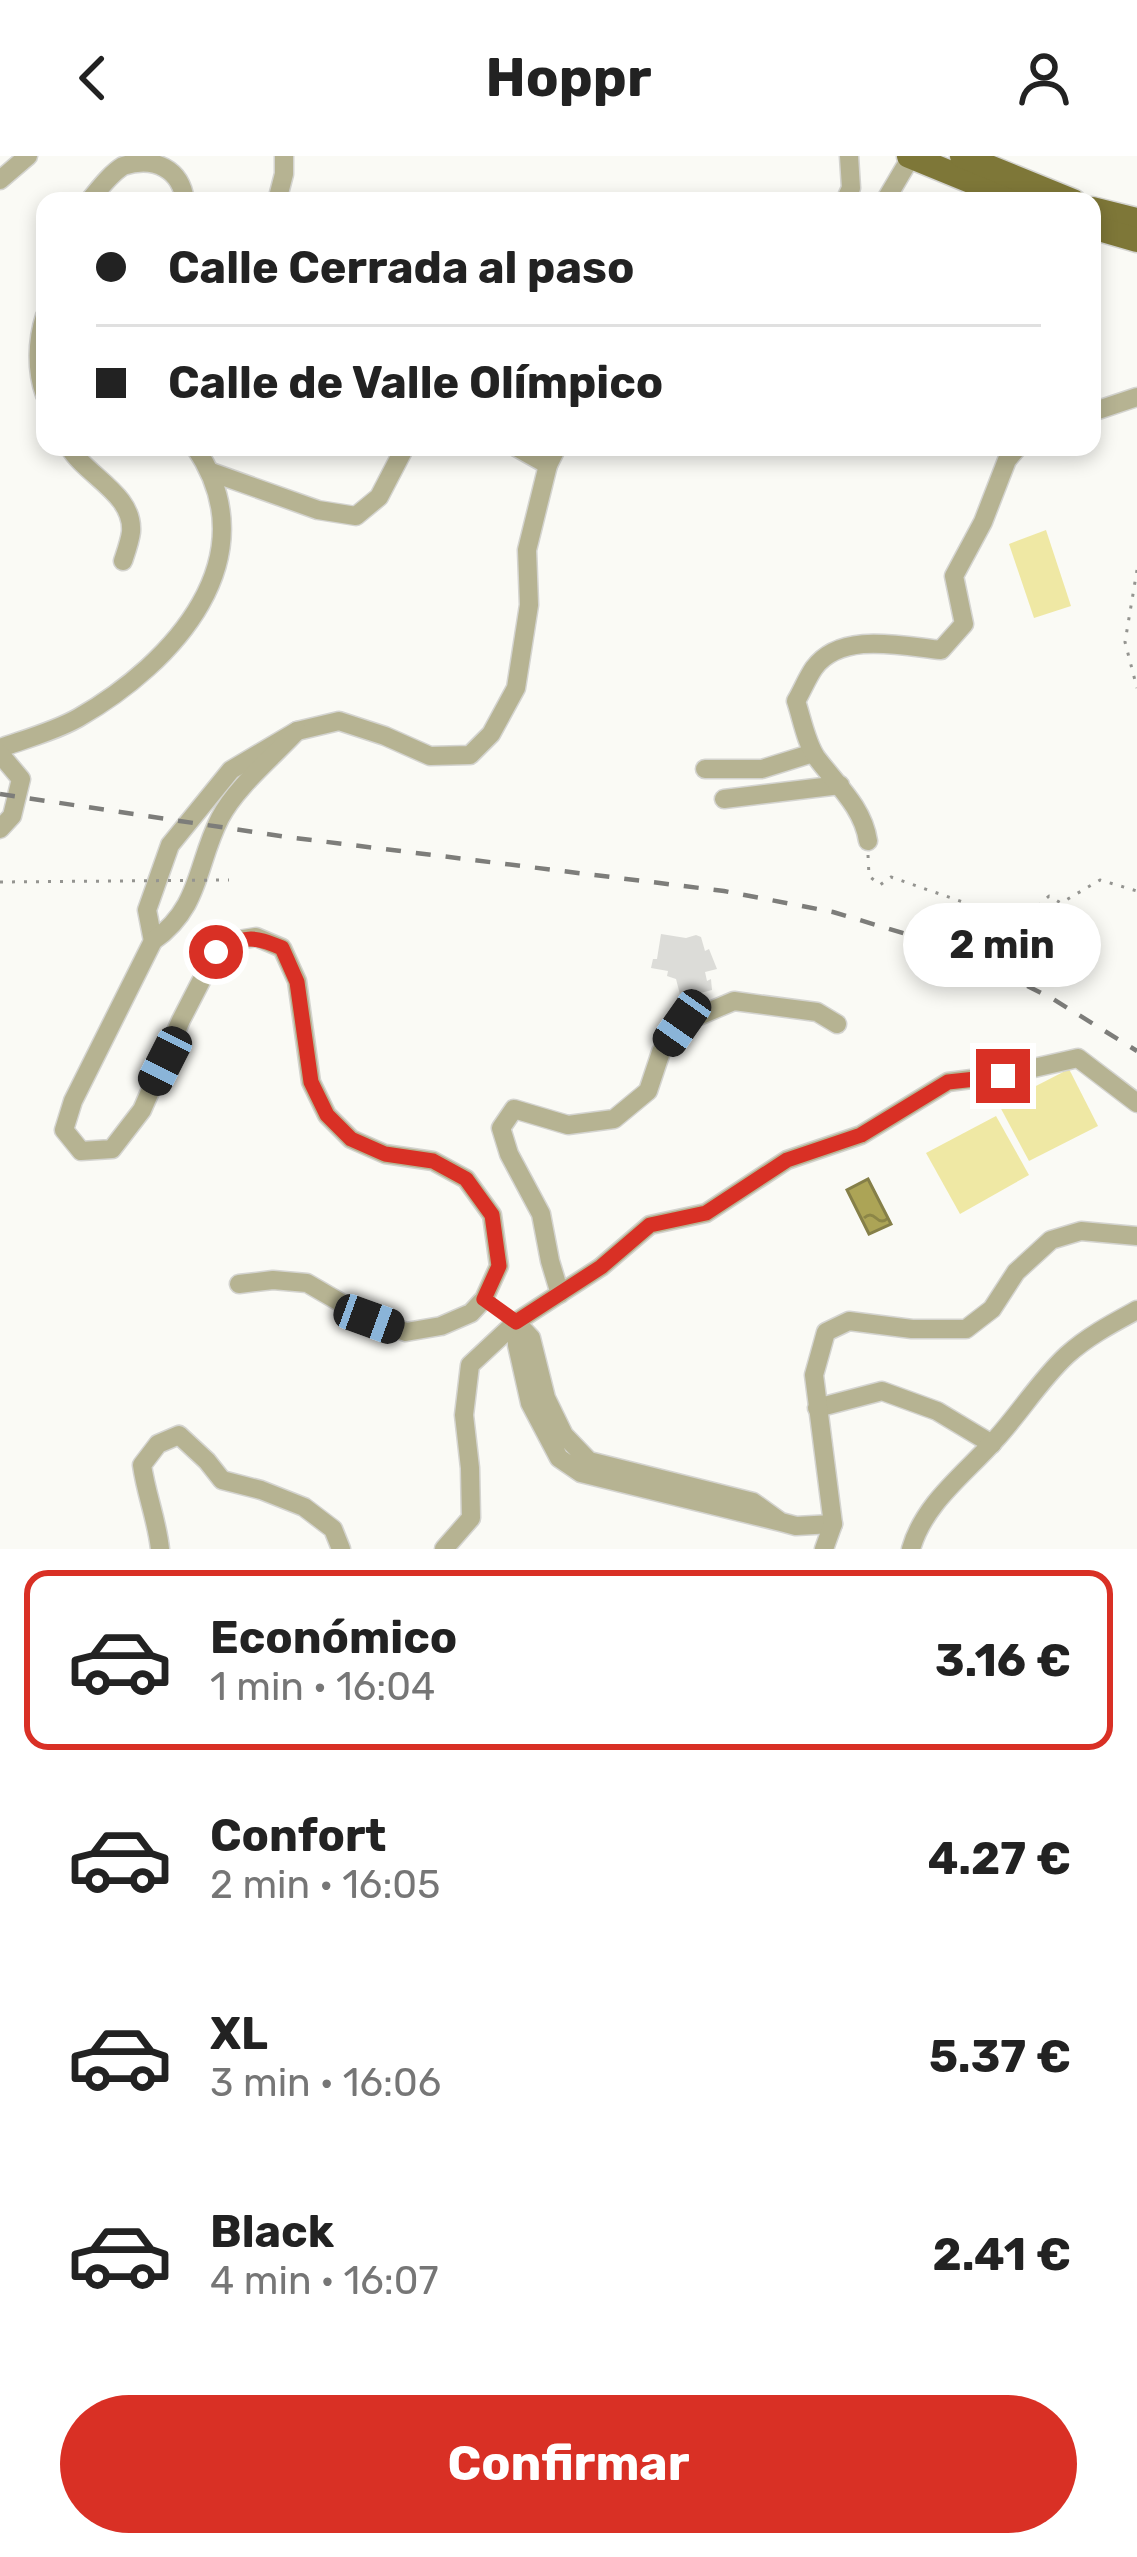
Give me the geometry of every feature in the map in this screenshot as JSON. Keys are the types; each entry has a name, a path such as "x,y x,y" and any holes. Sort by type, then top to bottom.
{"main road":[{"path":"910,156 997,192"},
{"path":"962,156 1050,192"},
{"path":"1101,211 1135,220"},
{"path":"1101,226 1135,220"}],"street":[{"path":"0,180 28,156"},
{"path":"279,192 284,156"},
{"path":"849,156 849,192"},
{"path":"890,192 910,156"},
{"path":"97,192 121,167 150,160 176,172 183,192"},
{"path":"1101,409 1137,398"},
{"path":"75,456 124,503 132,529 123,561"},
{"path":"0,830 12,816 21,779 0,751 74,721 132,684 173,645 206,595 220,557 221,513 211,472 201,456"},
{"path":"211,472 318,510 356,516 379,497 400,456"},
{"path":"153,941 147,910 170,845 231,770 297,731 339,721 430,756 470,755 490,734 515,688 529,605 526,550 552,456"},
{"path":"868,841 866,825 841,785 813,753 796,701 816,665 836,650 876,644 940,650 964,625 954,576 1010,456"},
{"path":"239,1284 307,1283 369,1319 406,1332 441,1327 471,1313 484,1299 499,1266 492,1215 466,1179 433,1161 385,1154 351,1139 327,1115 311,1082 297,982 282,948 256,937 216,952 142,1110 112,1149 81,1151 64,1130 73,1101 153,941 173,926 192,895 220,818 297,731"},
{"path":"705,769 762,769 813,753"},
{"path":"724,799 841,785"},
{"path":"560,1294 541,1214 509,1154 501,1128 514,1109 568,1125 614,1119 648,1091 662,1052 682,1023 734,1000 818,1012 837,1024"},
{"path":"443,1549 471,1518 464,1415 470,1365 516,1322 601,1267 650,1225 706,1213 787,1160 861,1135 948,1082 1003,1076 1078,1058 1137,1103"},
{"path":"824,1549 833,1523 814,1375 826,1332 849,1321 913,1329 966,1329 992,1309 1016,1272 1051,1240 1081,1231 1137,1236"},
{"path":"484,1299 530,1338 546,1398 564,1435 589,1461 753,1502 781,1522 796,1526 833,1523"},
{"path":"911,1549 916,1531 957,1476 992,1444 1066,1356 1137,1310"},
{"path":"817,1408 882,1391 937,1411 992,1444"},
{"path":"160,1549 142,1465 158,1444 178,1435 222,1480 304,1507 333,1529 341,1549"}],"path":[{"path":"1137,570 1125,642 1137,688"},
{"path":"868,841 869,876 880,885 890,877 1026,923 1039,915 1040,904 1049,896 1061,903 1100,880 1137,890"},
{"path":"0,882 230,880"}],"shaded area":[{"path":"1046,530 1071,606 1034,618 1009,544"},
{"path":"1069,1069 1098,1126 1029,1161 999,1105"},
{"path":"996,1116 1029,1175 960,1214 926,1153"}],"water":[{"path":"868,1179 891,1224 869,1234 847,1190"}],"building":[{"path":"661,934 696,935 705,951 709,949 717,969 705,972 712,990 693,995 695,1002 683,1006 676,979 667,976 668,971 651,968"}],"railway":[{"path":"0,794 287,837 724,891 833,912 986,965 1053,999 1137,1051"}],"route":[{"path":"216,952 256,937 282,948 297,982 311,1082 327,1115 351,1139 385,1154 433,1161 466,1179 492,1215 499,1266 484,1299 516,1322 601,1267 650,1225 706,1213 787,1160 861,1135 948,1082 1003,1076"}]}
